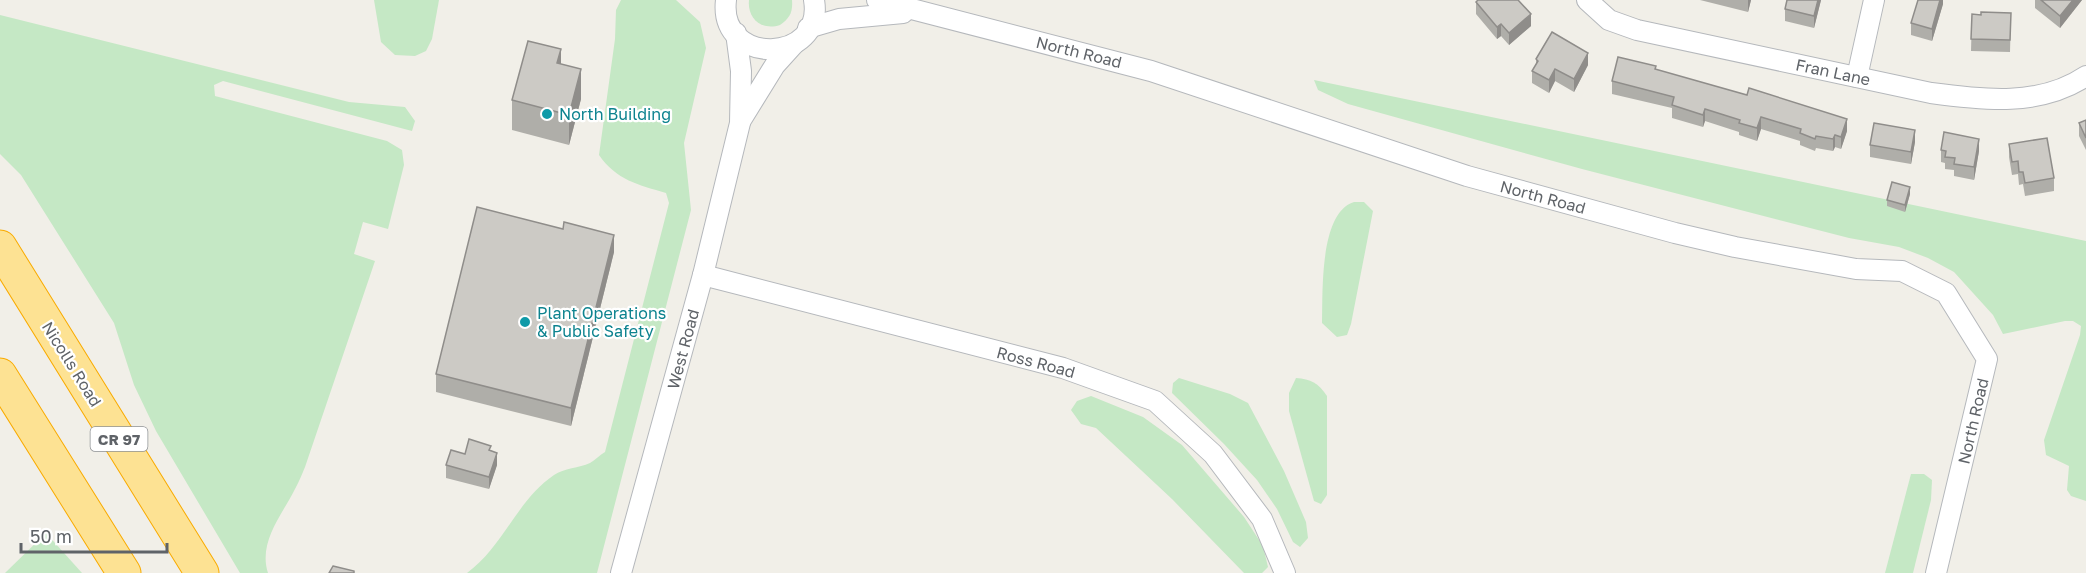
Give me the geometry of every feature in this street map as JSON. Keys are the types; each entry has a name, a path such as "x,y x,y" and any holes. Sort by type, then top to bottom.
{"highway":[{"name":"Nicolls Road","path":"0,247 202,573"},
{"path":"0,375 124,573"},
{"path":"0,389 48,454"}],"street":[{"path":"808,28 813,21 814,0"},
{"name":"North Road","path":"877,0 1152,71 1467,176 1675,233 1735,247 1856,268 1902,271 1946,293 1987,359 1936,573"},
{"name":"Fran Lane","path":"1587,0 1609,20 1637,30 1965,98 2008,100 2069,88 2086,76"},
{"path":"1857,77 1874,0"},
{"path":"723,5 732,28 750,46 765,50 780,50 794,44"},
{"name":"North Road","path":"808,28 839,18 858,15 921,12"},
{"name":"West Road","path":"740,123 775,64 805,34 808,28"},
{"name":"West Road","path":"621,573 703,275 740,123 741,71 736,33"},
{"name":"Ross Road","path":"703,275 1063,368 1155,402 1213,454 1262,519 1285,573"}],"green space":[{"path":"374,0 439,0 432,39 426,51 415,56 395,55 381,42"},
{"path":"621,0 676,0 700,22 706,48 684,143 691,210 597,573 467,573 491,550 541,485 554,475 590,463 605,452 669,203 666,193 637,184 621,176 599,155 615,39 616,10"},
{"path":"749,0 792,0 792,8 788,17 780,25 767,26 753,18 750,13"},
{"path":"0,15 349,102 405,107 415,121 412,131 223,81 214,85 215,96 387,141 402,150 404,165 388,229 363,222 354,254 375,261 305,467 269,540 266,550 268,573 240,573 156,431 134,385 114,323 21,175 0,154"},
{"path":"1314,80 2086,241 2086,501 2071,496 2067,490 2069,466 2046,455 2044,440 2080,335 2081,326 2073,321 2003,334 1993,315 1954,272 1928,258 1899,247 1849,238 1582,169 1348,104 1318,90"},
{"path":"1354,202 1364,202 1373,211 1351,324 1347,335 1337,337 1322,323 1325,255 1334,221 1343,209"},
{"path":"1179,378 1230,394 1248,403 1284,471 1306,522 1308,538 1300,547 1293,542 1277,509 1257,480 1172,393 1173,383"},
{"path":"1296,378 1314,382 1327,396 1327,495 1321,504 1314,501 1289,411 1289,393"},
{"path":"1091,396 1143,417 1182,445 1244,517 1263,546 1268,567 1262,573 1244,573 1172,499 1096,428 1081,424 1071,410 1077,401"},
{"path":"1911,474 1924,474 1932,480 1931,500 1913,573 1885,573"},
{"path":"46,533 82,573 5,573"}],"building":[{"path":"1478,0 1518,0 1531,14 1509,33 1501,24 1497,27 1476,2"},
{"path":"1787,0 1818,0 1814,16 1785,9"},
{"path":"1918,0 1940,0 1932,29 1911,23"},
{"path":"2041,0 2073,0 2060,16"},
{"path":"1981,12 2011,13 2010,40 1971,39 1972,14 1981,15"},
{"path":"1552,32 1588,53 1574,79 1555,69 1549,80 1532,71 1538,61 1536,59"},
{"path":"528,41 561,49 557,63 581,69 569,115 512,100"},
{"path":"1618,57 1656,66 1655,69 1747,95 1749,88 1847,119 1841,137 1835,135 1833,139 1816,136 1815,139 1800,133 1801,129 1761,117 1757,128 1705,109 1703,115 1672,105 1674,97 1612,81"},
{"path":"2086,120 2086,138 2079,123"},
{"path":"1874,123 1915,130 1911,152 1870,145"},
{"path":"1944,132 1979,139 1974,167 1954,164 1955,158 1945,157 1946,151 1941,150"},
{"path":"2047,138 2054,178 2025,183 2023,172 2019,172 2018,161 2012,162 2009,144"},
{"path":"1892,182 1910,187 1905,205 1887,200"},
{"name":"Plant Operations & Public Safety","path":"477,207 563,229 564,222 614,235 571,408 436,374"},
{"path":"469,439 491,446 489,450 497,453 489,477 446,465 451,450 465,454"},
{"path":"333,566 354,571 354,573 329,573"}],"place":[{"name":"North Building","path":"547,114"},
{"name":"Plant Operations & Public Safety","path":"525,322"}]}
